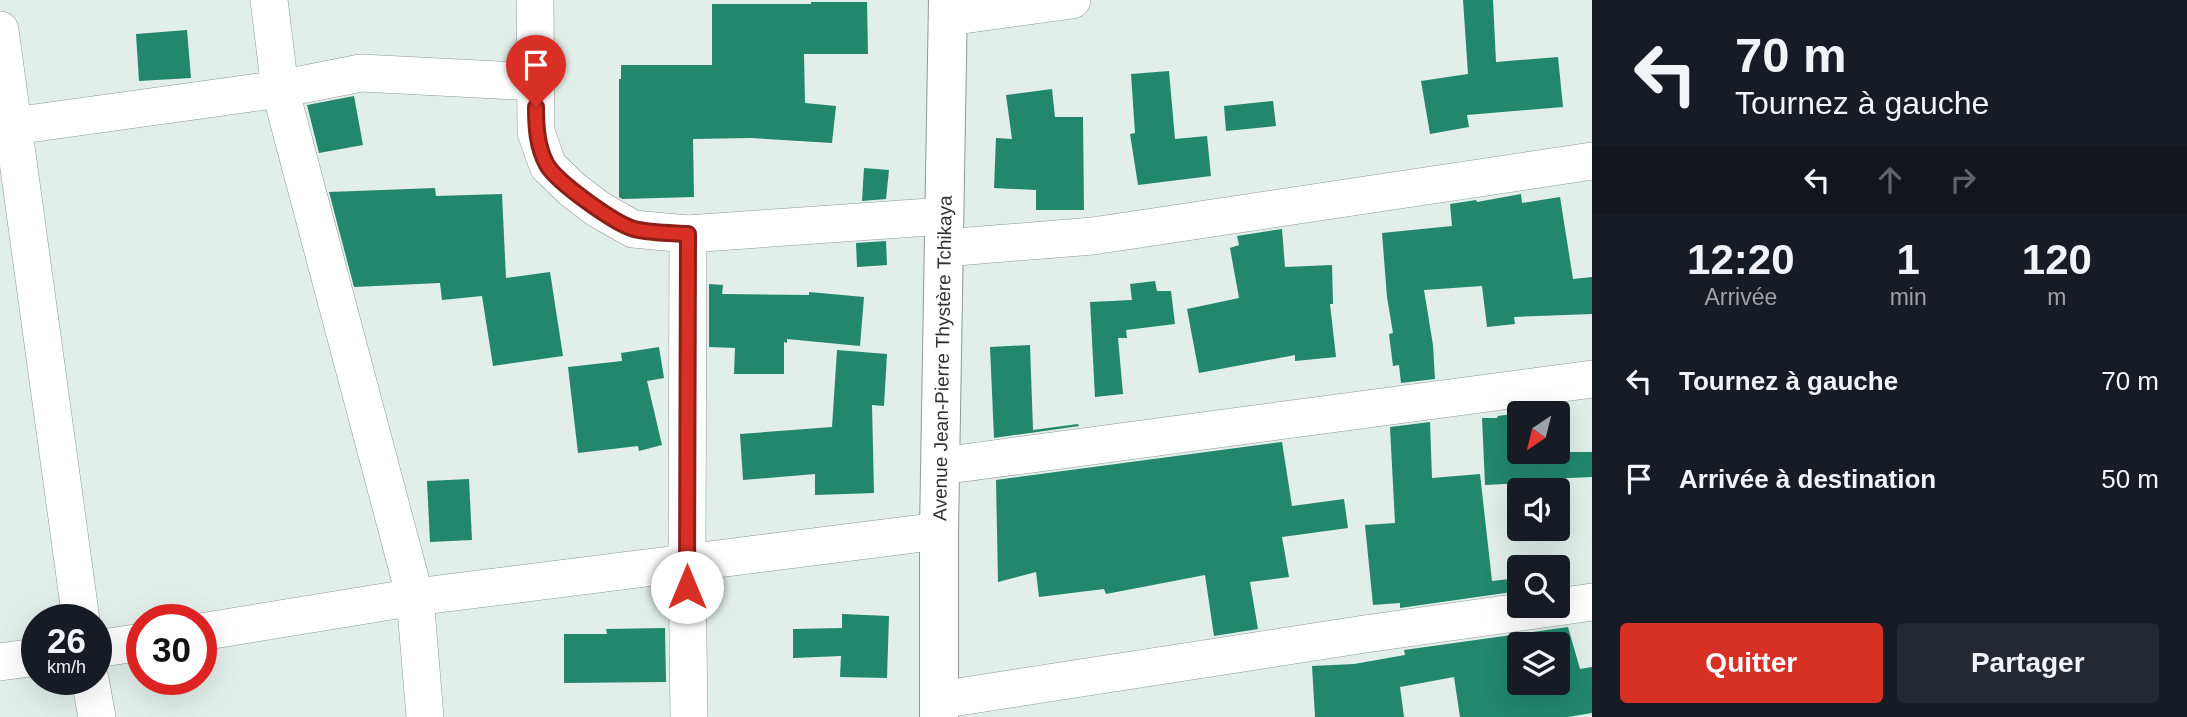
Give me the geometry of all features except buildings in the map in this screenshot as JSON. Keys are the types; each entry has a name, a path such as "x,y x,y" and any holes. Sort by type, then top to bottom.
{"street":[{"path":"269,0 280,89 415,597 425,717"},
{"path":"535,0 536,132 548,166 598,209 633,229 688,234 944,232 1093,236 1592,162"},
{"path":"948,8 1072,0"},
{"name":"Avenue Jean-Pierre Thystère Tchikaya","path":"939,708 939,531 948,8"},
{"path":"0,30 6,127 79,604"},
{"path":"6,127 280,89 361,73 537,82"},
{"path":"688,234 689,717"},
{"path":"941,467 1592,379"},
{"path":"217,629 415,597 939,531"},
{"path":"939,708 1365,634 1592,602"},
{"path":"0,662 21,659"},
{"path":"93,695 97,717"}],"route":[{"path":"536,107 536,132 548,166 573,190 598,209 633,229 688,234 687,587"}]}
